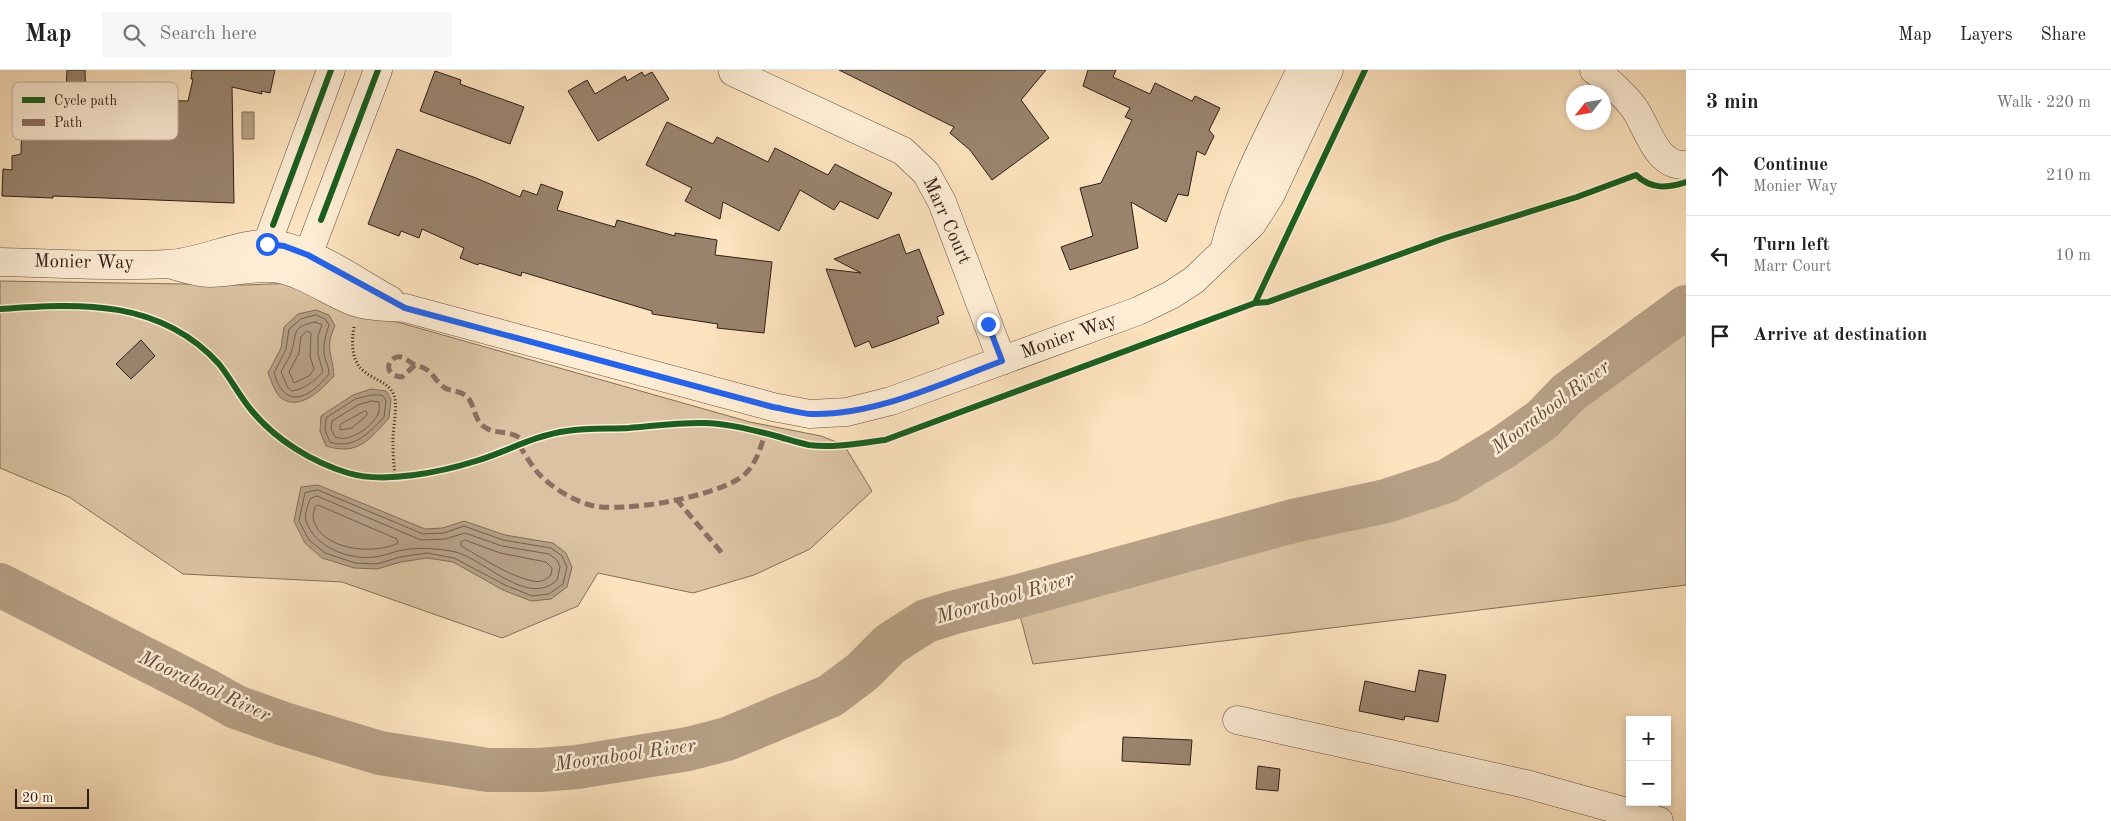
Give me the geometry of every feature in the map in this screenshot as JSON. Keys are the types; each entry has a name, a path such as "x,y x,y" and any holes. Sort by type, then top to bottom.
{"street":[{"path":"285,260 331,70"},
{"path":"285,260 378,70"},
{"path":"1224,251 1233,216 1243,191 1301,70"},
{"name":"Monier Way","path":"0,262 169,264 191,271 211,273 285,260 405,308 773,407 810,414 847,412 891,401 1155,303 1194,280 1252,224 1265,205 1329,70"},
{"path":"1594,70 1622,93 1635,110 1659,152 1679,164"},
{"name":"Marr Court","path":"733,72 903,151 926,173 942,202 1002,361"},
{"path":"1236,720 1526,784 1659,821"}],"path":[{"path":"354,323 352,340 355,362 368,375 388,386 395,400 393,445 395,476"},
{"path":"387,476 404,475"}],"shaded area":[{"path":"0,281 246,285 295,283 337,305 750,422 821,436 844,445 872,491 810,549 754,575 693,593 598,573 578,606 502,638 342,582 183,574 69,497 0,468"},
{"path":"1686,308 1686,585 1033,664 1015,597 1293,521 1386,501 1447,481 1502,448 1614,335"}],"water":[{"path":"242,112 254,112 254,139 242,139"},
{"path":"316,310 329,315 335,326 330,340 334,376 317,392 303,401 288,402 279,396 268,373 281,348 284,327 298,314"},
{"path":"371,389 386,391 391,399 389,418 362,444 347,449 326,446 320,431 321,416 353,395"},
{"path":"318,485 425,529 443,528 464,521 505,535 553,543 566,553 572,567 567,587 551,599 531,601 503,590 453,562 427,558 401,562 377,569 354,568 322,558 305,543 294,521 301,487"}],"building":[{"path":"67,70 85,70 85,82 66,82"},
{"path":"192,70 275,70 270,93 261,91 262,94 232,87 234,203 53,196 53,198 2,196 3,169 12,170 12,156 21,154 21,140 178,140 178,101 188,101 193,79 191,79"},
{"path":"839,70 1046,70 1021,100 1049,138 992,180 970,150 950,133 954,127"},
{"path":"1088,70 1116,70 1113,77 1150,94 1155,83 1192,101 1195,96 1220,108 1209,130 1214,136 1205,155 1197,151 1188,196 1178,194 1166,222 1131,202 1138,248 1070,270 1061,247 1093,236 1080,188 1101,183 1132,120 1125,117 1130,108 1083,86"},
{"path":"435,71 461,80 460,84 524,107 510,144 420,111"},
{"path":"642,72 644,76 652,72 669,99 598,141 568,91 587,80 595,94 625,76 627,81"},
{"path":"667,122 713,144 717,137 768,162 775,148 828,175 835,164 892,193 878,219 840,201 834,210 800,190 779,231 723,202 720,219 685,201 692,188 646,165"},
{"path":"397,149 476,178 520,197 523,190 537,195 541,184 563,192 557,210 615,227 617,220 675,236 675,233 717,240 715,255 772,262 764,333 717,328 718,324 652,314 652,311 522,272 521,276 479,263 478,265 460,258 464,248 422,229 419,238 401,231 399,236 368,224"},
{"path":"899,234 906,254 919,249 944,314 937,317 939,323 892,341 872,348 869,341 855,347 826,269 861,273 834,259"},
{"path":"141,340 155,356 131,379 116,364"},
{"path":"1419,670 1446,675 1438,722 1405,716 1404,720 1359,711 1365,681 1415,692"},
{"path":"1123,737 1192,740 1190,765 1122,761"},
{"path":"1258,766 1280,769 1278,791 1256,789"}],"waterway":[{"name":"Moorabool River","path":"0,585 236,707 284,724 380,753 488,770 540,770 577,767 688,749 727,739 830,696 862,672 890,644 926,621 1293,521 1386,501 1447,481 1502,448 1542,420 1568,393 1686,307"}],"marked path":[{"path":"415,365 404,358 396,357 390,362 389,370 396,376 402,377 415,365 426,369 445,388 467,396 478,420 483,426 494,431 509,433 525,442"},
{"path":"519,445 538,473 562,492 590,505 624,507 647,505 694,496 733,482 745,474 752,465 765,433"},
{"path":"676,499 722,553"}],"cycle path":[{"path":"273,225 331,70"},
{"path":"321,220 378,70"},
{"path":"0,309 60,306 89,307 145,316 171,327 196,343 219,364 252,411 283,440 321,463 362,476 395,477 430,473 487,457 544,436 582,429 706,423 741,428 819,446 838,446 885,440 1255,303 1365,70"},
{"path":"1255,303 1268,302 1445,238 1577,197 1636,175 1648,183 1660,186 1672,186 1686,182"}],"route":[{"path":"267,244 284,246 308,255 405,308 773,407 810,414 847,412 891,401 1002,361 988,324"}]}
